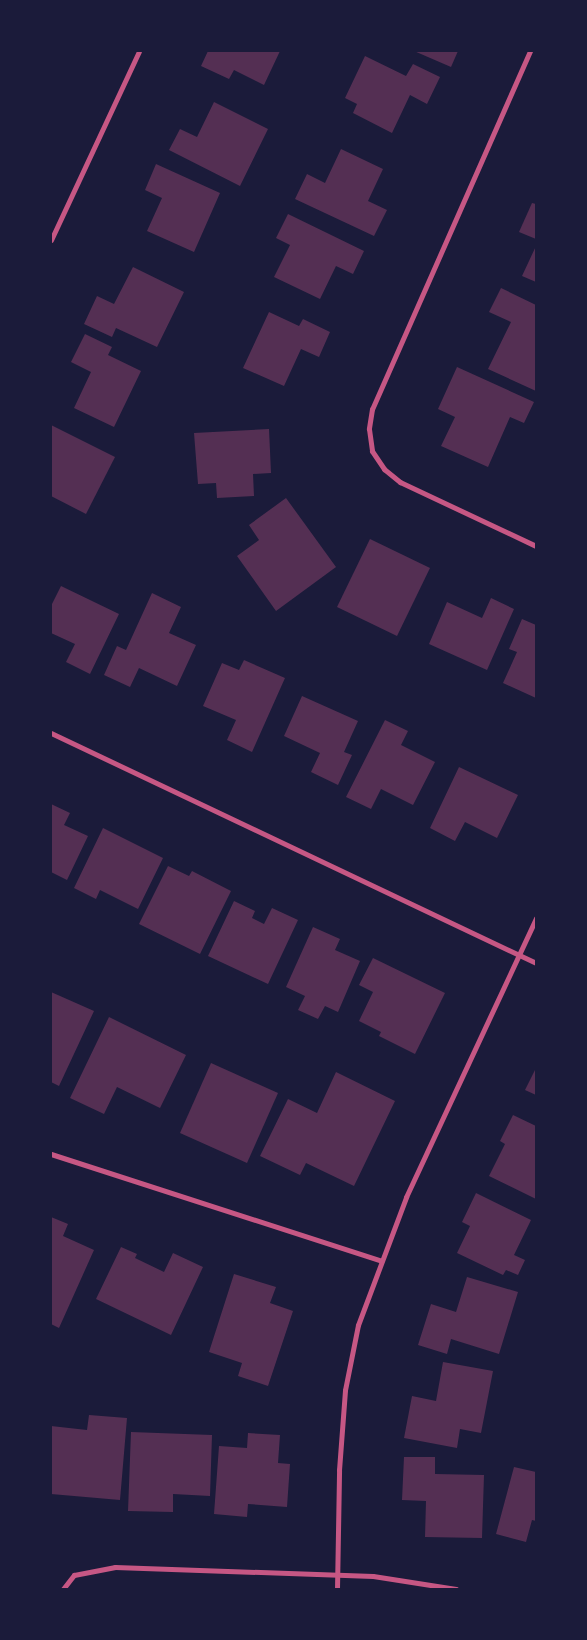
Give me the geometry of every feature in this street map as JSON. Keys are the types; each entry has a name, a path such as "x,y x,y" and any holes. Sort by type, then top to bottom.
{"street":[{"path":"51,240 139,51"},
{"path":"530,51 372,409 372,451 384,469 400,482 536,546"},
{"path":"51,733 536,963"},
{"path":"337,1589 336,1574 345,1390 358,1325 380,1260 406,1197 536,918"},
{"path":"51,1154 380,1260"},
{"path":"62,1589 74,1575 115,1567 373,1576 456,1589"}],"building":[{"path":"208,51 280,51 264,85 234,70 229,79 201,66"},
{"path":"414,51 458,51 451,67"},
{"path":"365,56 406,76 413,64 440,77 427,104 410,95 392,133 353,113 357,104 345,98"},
{"path":"214,102 268,129 240,186 169,150 180,129 197,137"},
{"path":"341,149 383,169 368,201 387,210 374,236 295,199 307,174 325,183"},
{"path":"156,164 220,193 194,252 147,231 162,198 145,190"},
{"path":"532,203 536,204 536,239 519,232"},
{"path":"288,214 364,251 353,274 336,266 320,299 274,277 290,245 276,238"},
{"path":"536,246 536,282 522,276"},
{"path":"133,267 184,292 157,347 116,328 112,337 84,324 97,296 114,304"},
{"path":"501,288 536,305 536,391 488,369 511,322 489,312"},
{"path":"269,312 299,326 303,319 330,332 319,357 301,349 284,386 243,368"},
{"path":"85,334 112,347 108,355 141,371 114,427 74,408 91,372 71,362"},
{"path":"457,367 534,402 524,423 510,417 488,467 441,446 455,417 438,409"},
{"path":"51,425 115,457 86,514 51,496"},
{"path":"269,429 271,473 253,474 254,496 217,498 216,483 198,484 194,433"},
{"path":"286,498 336,567 276,611 237,556 259,540 249,525"},
{"path":"370,539 430,568 397,636 337,607"},
{"path":"61,586 119,614 90,674 66,662 75,644 51,633 51,606"},
{"path":"152,593 181,607 169,633 196,645 177,686 139,668 130,687 104,675 117,646 126,650"},
{"path":"491,598 514,609 487,670 429,644 447,602 482,618"},
{"path":"522,619 536,625 536,698 503,683 517,652 509,649"},
{"path":"244,660 285,678 252,752 227,740 236,720 203,706 222,663 239,670"},
{"path":"302,696 358,721 344,752 352,755 338,785 311,772 320,753 284,736"},
{"path":"385,720 408,731 401,745 435,762 413,805 381,789 371,809 346,797"},
{"path":"459,767 518,795 497,838 465,822 455,841 430,828"},
{"path":"51,804 70,813 64,825 88,836 67,880 51,872"},
{"path":"103,828 163,858 138,909 100,890 96,899 74,888"},
{"path":"168,866 189,876 192,871 231,891 200,954 139,924"},
{"path":"234,901 255,911 252,918 264,924 272,908 298,920 268,984 208,956"},
{"path":"313,927 340,939 335,950 360,961 338,1012 325,1006 318,1019 298,1010 305,996 286,987"},
{"path":"373,958 445,993 415,1054 379,1036 381,1032 359,1021 373,992 359,985"},
{"path":"51,992 94,1011 59,1086 51,1082"},
{"path":"109,1017 186,1055 160,1108 117,1087 104,1114 70,1098"},
{"path":"211,1063 278,1093 247,1163 180,1133"},
{"path":"536,1068 536,1095 525,1090"},
{"path":"336,1072 395,1101 354,1186 306,1163 300,1175 260,1156 288,1099 317,1113"},
{"path":"513,1115 536,1126 536,1199 489,1176 505,1144 500,1141"},
{"path":"476,1193 531,1220 514,1255 525,1260 518,1275 506,1270 503,1275 457,1253 470,1226 462,1222"},
{"path":"51,1217 68,1224 63,1236 94,1250 59,1328 51,1324"},
{"path":"121,1247 137,1254 135,1258 164,1272 173,1253 203,1267 171,1335 96,1299"},
{"path":"234,1274 276,1287 270,1303 293,1311 268,1386 238,1376 242,1363 209,1352"},
{"path":"467,1277 518,1292 499,1354 451,1339 447,1354 418,1345 431,1304 456,1312"},
{"path":"443,1362 493,1371 481,1433 460,1429 457,1448 404,1438 412,1396 436,1401"},
{"path":"89,1415 127,1418 120,1500 51,1494 51,1426 87,1430"},
{"path":"131,1432 212,1435 210,1496 173,1494 173,1512 128,1511"},
{"path":"248,1433 280,1435 278,1463 290,1464 287,1507 248,1504 247,1517 214,1514 219,1446 247,1448"},
{"path":"404,1457 435,1457 435,1474 484,1475 482,1538 425,1537 426,1501 402,1500"},
{"path":"514,1467 536,1472 536,1521 532,1520 526,1542 496,1534"}]}
